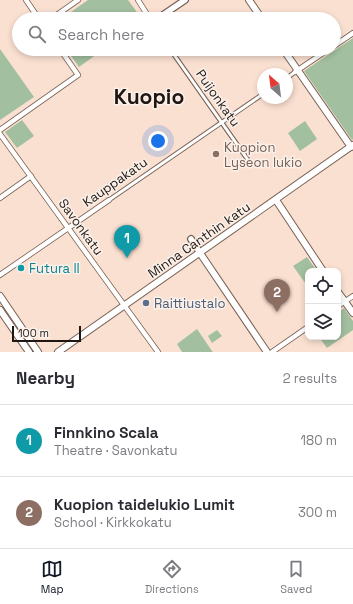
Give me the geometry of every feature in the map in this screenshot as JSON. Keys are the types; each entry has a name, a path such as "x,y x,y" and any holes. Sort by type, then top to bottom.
{"main road":[{"path":"249,0 257,12"},
{"path":"287,56 296,71 352,147"},
{"name":"Minna Canthin katu","path":"58,352 352,147"},
{"path":"276,200 322,268"},
{"path":"200,253 267,352"},
{"path":"0,296 38,352"},
{"path":"341,296 353,313"},
{"path":"0,310 29,352"}],"street":[{"path":"26,0 35,12"},
{"path":"62,12 78,0"},
{"path":"138,0 146,12"},
{"path":"167,12 185,0"},
{"path":"341,41 353,32"},
{"path":"0,130 78,75 65,56"},
{"name":"Puijonkatu","path":"175,56 248,160"},
{"path":"293,73 318,56"},
{"name":"Kauppakatu","path":"0,275 257,98"},
{"name":"Savonkatu","path":"0,134 158,352"},
{"path":"0,198 31,176"},
{"path":"190,239 200,253"},
{"path":"341,304 353,296"},
{"path":"272,352 305,329"}],"green space":[{"path":"88,0 128,0 137,12 71,12"},
{"path":"353,38 352,140 304,71 326,56 341,56 341,46"},
{"path":"0,49 34,97 0,120"},
{"path":"71,56 94,56 79,67"},
{"path":"22,120 34,136 17,148 5,132"},
{"path":"305,121 317,139 300,151 288,133"},
{"path":"307,257 315,268 305,268 305,283 293,266"},
{"path":"344,308 353,321 353,330 341,338 341,310"},
{"path":"197,329 213,352 182,352 177,344"},
{"path":"217,330 222,336 212,343 208,336"},
{"path":"321,340 339,340 327,348"}],"place":[{"name":"Kuopion Lyseon lukio","path":"216,154"},
{"name":"Finnkino Scala","path":"127,258"},
{"name":"Futura II","path":"21,268"},
{"name":"Raittiustalo","path":"146,303"},
{"name":"Kuopion taidelukio Lumit","path":"277,312"}],"district":[{"name":"Kuopio","path":"149,96"}]}
